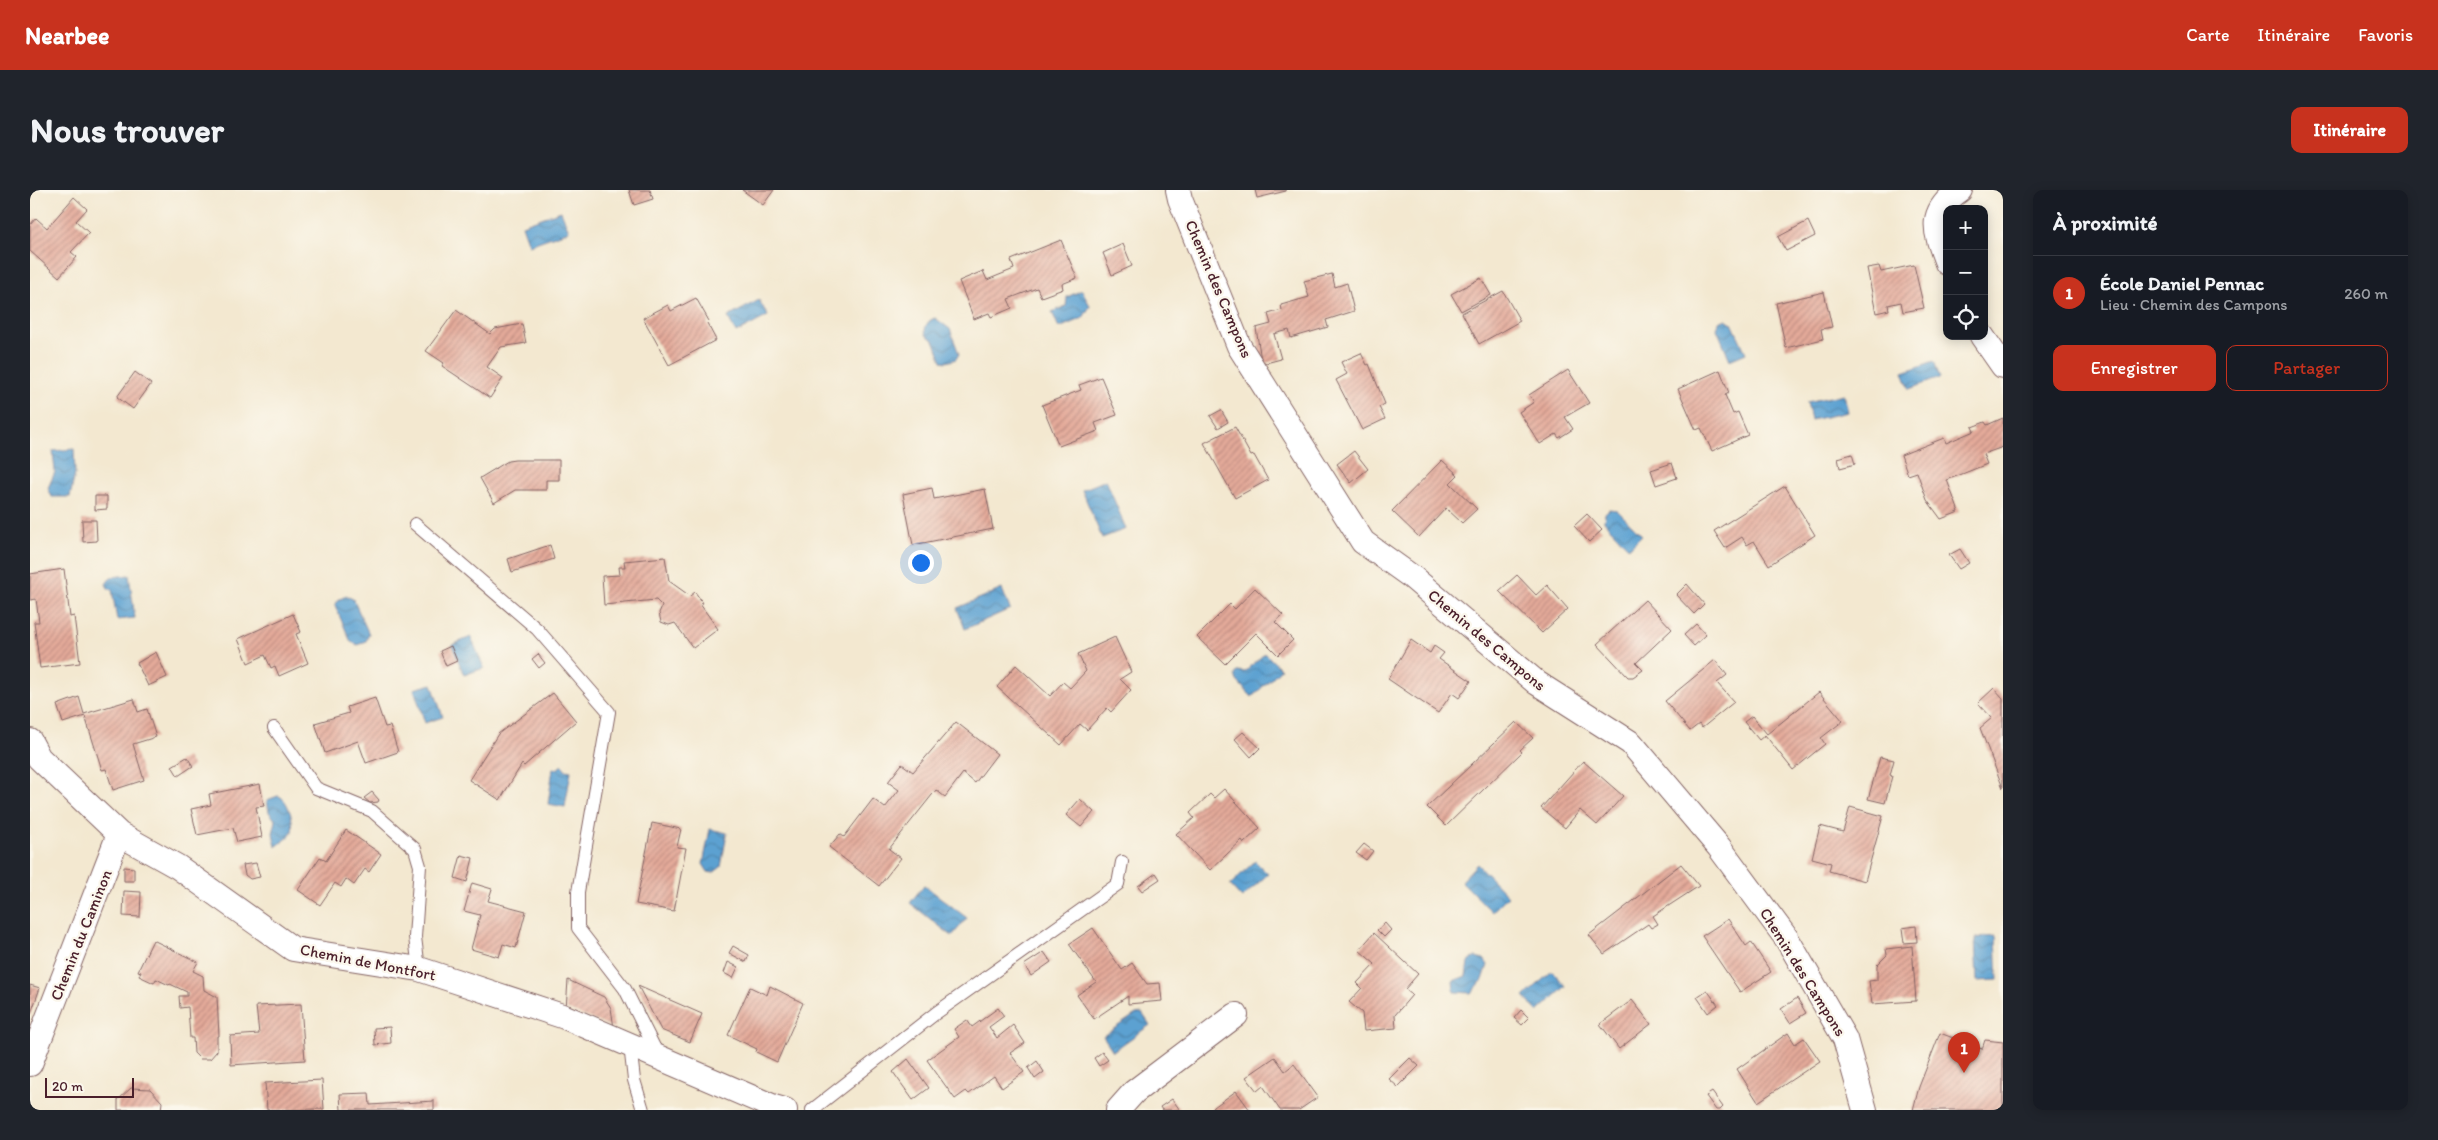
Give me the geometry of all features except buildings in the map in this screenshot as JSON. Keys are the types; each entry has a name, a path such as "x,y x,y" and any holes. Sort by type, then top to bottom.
{"street":[{"name":"Chemin des Campons","path":"1178,190 1239,346 1363,542 1412,577 1537,684 1631,743 1719,847 1787,939 1845,1039 1865,1110"},
{"path":"1943,252 1936,232 1937,215 1950,197 1960,190"},
{"path":"1985,340 2003,366"},
{"name":"Chemin de Montfort","path":"30,741 39,758 119,834 178,866 293,949 419,968 565,1017 785,1110"},
{"name":"Chemin du Caminon","path":"30,1064 119,834"},
{"path":"1118,1110 1134,1092 1236,1015"}],"lane":[{"path":"416,524 537,629 609,712 578,892 578,928 625,989 659,1058"},
{"path":"274,728 316,788 372,812 415,849 420,866 416,937 419,968"},
{"path":"812,1110 936,1013 1118,884 1122,862"},
{"path":"630,1045 634,1080 643,1110"}],"water":[{"path":"561,211 569,231 529,245 522,225"},
{"path":"1082,290 1090,306 1083,318 1059,328 1052,312 1066,306 1067,297"},
{"path":"759,300 768,316 736,333 728,317"},
{"path":"935,318 950,329 959,354 956,359 947,362 942,361 934,340 926,335 925,329 927,324"},
{"path":"1726,319 1732,323 1746,353 1730,360 1717,329 1719,322"},
{"path":"1934,361 1940,378 1909,389 1903,372"},
{"path":"1844,394 1848,412 1811,420 1807,402"},
{"path":"74,449 75,474 70,497 52,497 48,488 55,472 53,451"},
{"path":"1106,480 1126,529 1102,538 1082,490"},
{"path":"1609,509 1617,510 1642,535 1629,548 1604,521 1605,513"},
{"path":"129,575 135,618 117,620 112,590 106,584 111,577"},
{"path":"1002,589 1010,609 965,629 957,608"},
{"path":"346,596 353,599 369,634 366,641 358,645 351,642 335,606 338,600"},
{"path":"471,637 484,668 464,675 452,645"},
{"path":"1265,653 1281,669 1252,697 1237,681 1235,675 1238,671 1245,672"},
{"path":"432,684 443,717 425,723 414,689"},
{"path":"562,765 566,770 571,771 565,807 548,804 553,768 557,769"},
{"path":"278,796 288,806 292,819 292,830 290,836 276,847 273,833 276,821 269,812 267,800"},
{"path":"710,829 727,833 721,867 713,873 708,872 703,864"},
{"path":"1255,861 1268,874 1242,898 1230,885"},
{"path":"1477,864 1508,896 1492,912 1461,881"},
{"path":"924,885 967,918 952,936 910,903"},
{"path":"1996,936 1998,980 1977,981 1975,938"},
{"path":"1475,957 1484,959 1488,965 1483,980 1471,993 1454,992 1453,981 1466,976 1468,962"},
{"path":"1552,971 1566,986 1538,1012 1524,997"},
{"path":"1142,1013 1150,1025 1113,1051 1103,1036 1136,1014"}],"place":[{"name":"École Daniel Pennac","path":"1964,1073"}]}
